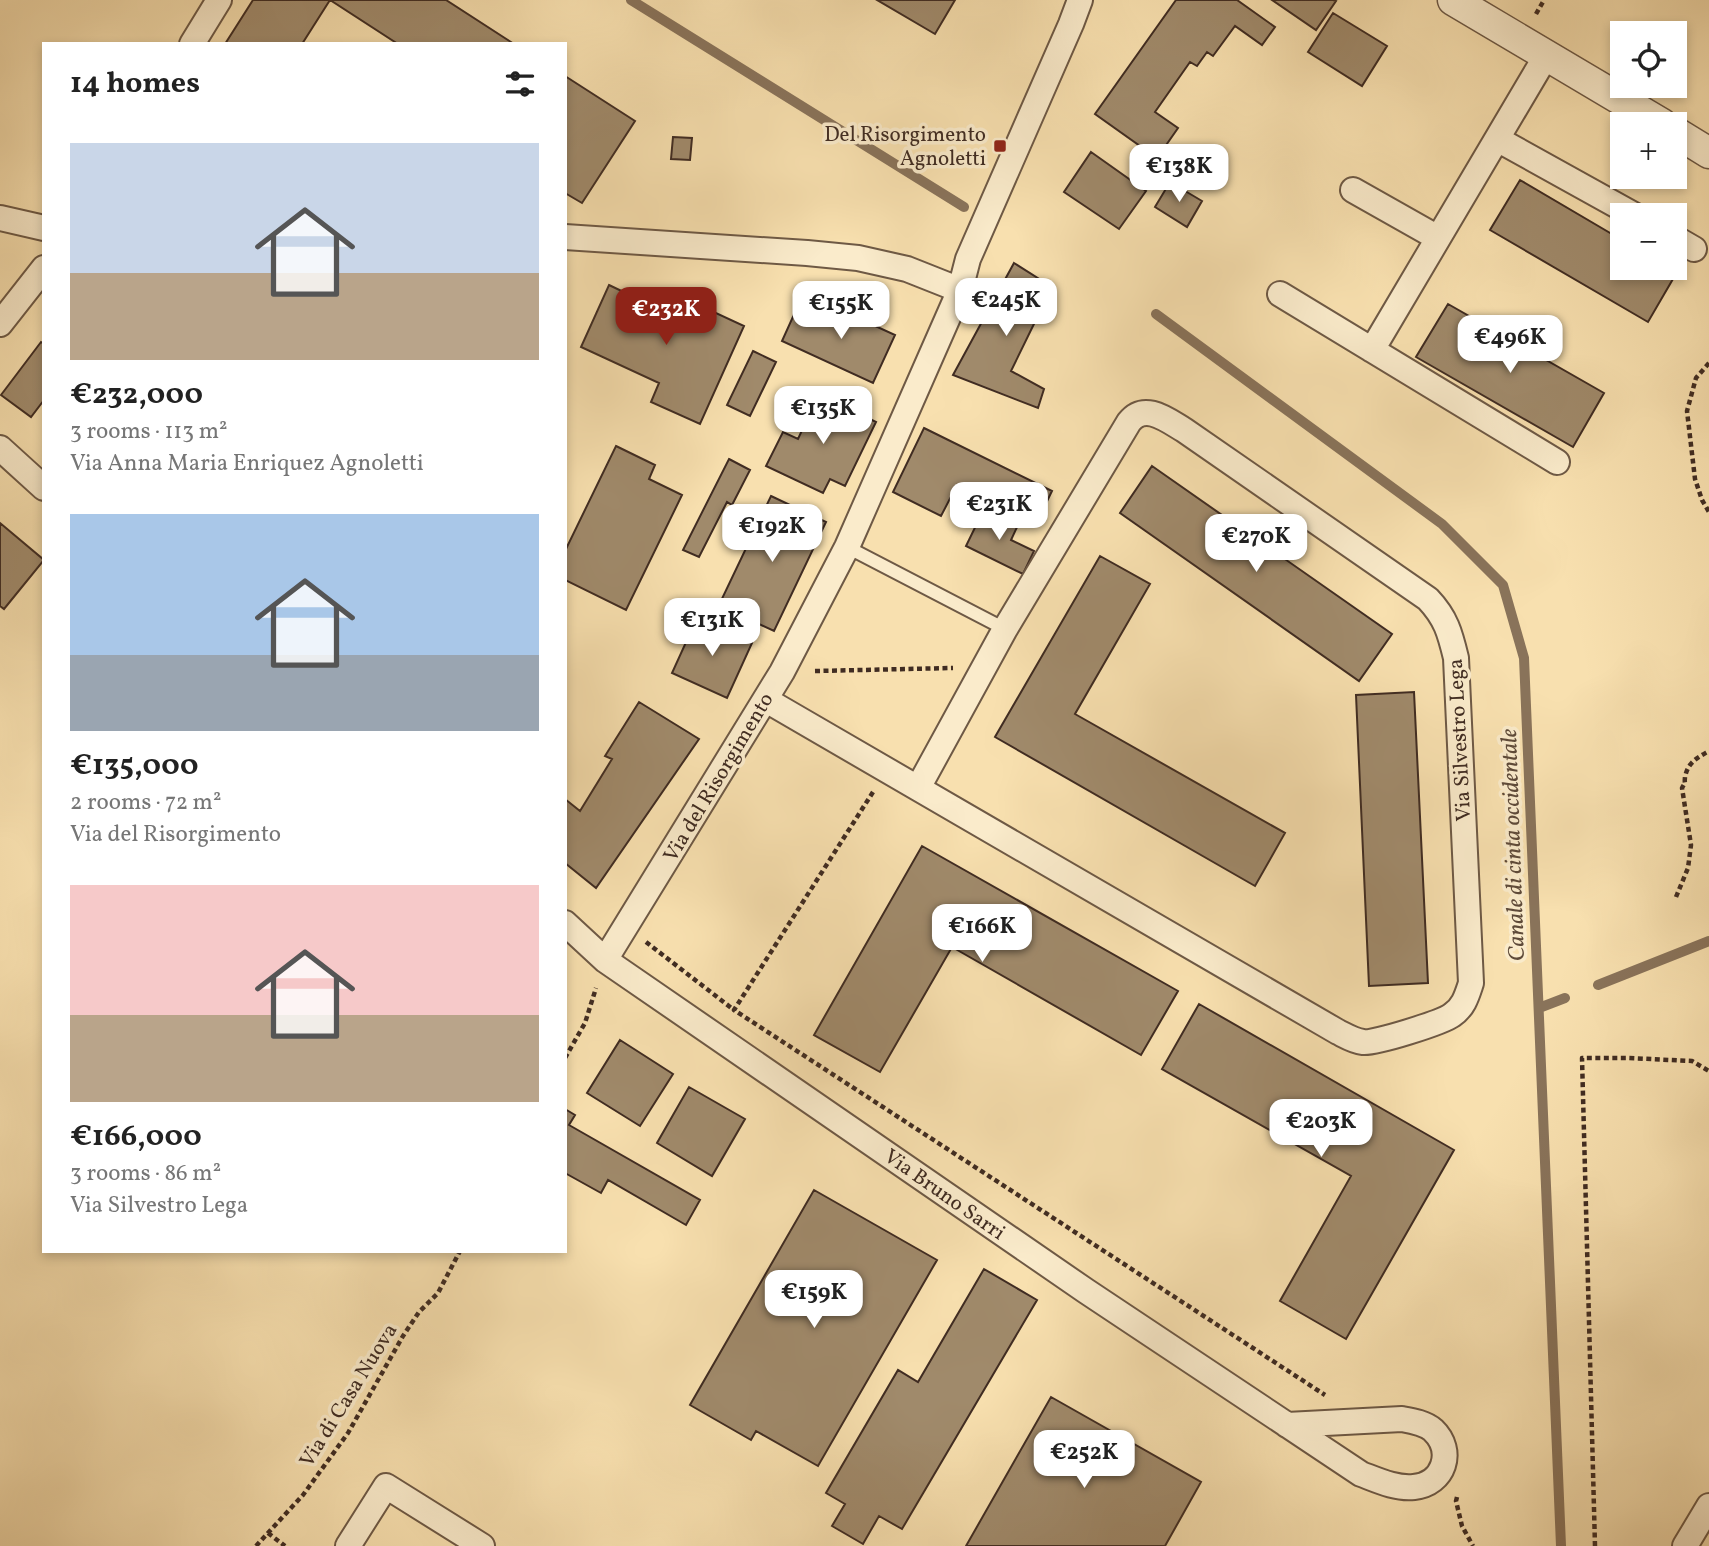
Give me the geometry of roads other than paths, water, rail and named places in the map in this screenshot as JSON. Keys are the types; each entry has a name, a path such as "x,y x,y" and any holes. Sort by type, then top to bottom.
{"street":[{"path":"193,42 219,0"},
{"name":"Via del Risorgimento","path":"605,960 782,672 847,547 960,290 968,259 1080,0"},
{"path":"1453,0 1642,112"},
{"path":"1372,349 1546,56"},
{"path":"1497,139 1612,203"},
{"path":"1687,139 1709,152"},
{"path":"1353,190 1438,238"},
{"path":"0,218 42,228"},
{"path":"567,237 858,258 907,269 960,290"},
{"path":"0,324 42,271"},
{"path":"1280,294 1557,462"},
{"name":"Via Silvestro Lega","path":"765,700 1351,1039 1376,1042 1452,1016 1465,1003 1471,983 1456,658 1449,628 1439,610 1428,599 1184,430 1149,412 1134,415 1129,422 1005,629 918,788"},
{"path":"0,448 42,486"},
{"path":"567,925 605,960"},
{"name":"Via Bruno Sarri","path":"605,960 1086,1291 1287,1425 1361,1474 1395,1486 1415,1487 1441,1473 1445,1459 1442,1443 1433,1430 1419,1422 1402,1419 1287,1425"},
{"path":"348,1546 386,1486 482,1546"},
{"path":"1685,1546 1709,1506"}],"lane":[{"path":"847,547 1005,629"}],"waterway":[{"name":"Canale di cinta occidentale","path":"631,0 964,207"},
{"name":"Canale di cinta occidentale","path":"1156,314 1442,524 1503,585 1524,658 1561,1546"},
{"path":"1598,985 1709,941"},
{"path":"1539,1008 1565,998"}],"place":[{"name":"Del Risorgimento Agnoletti","path":"1000,146"}]}
